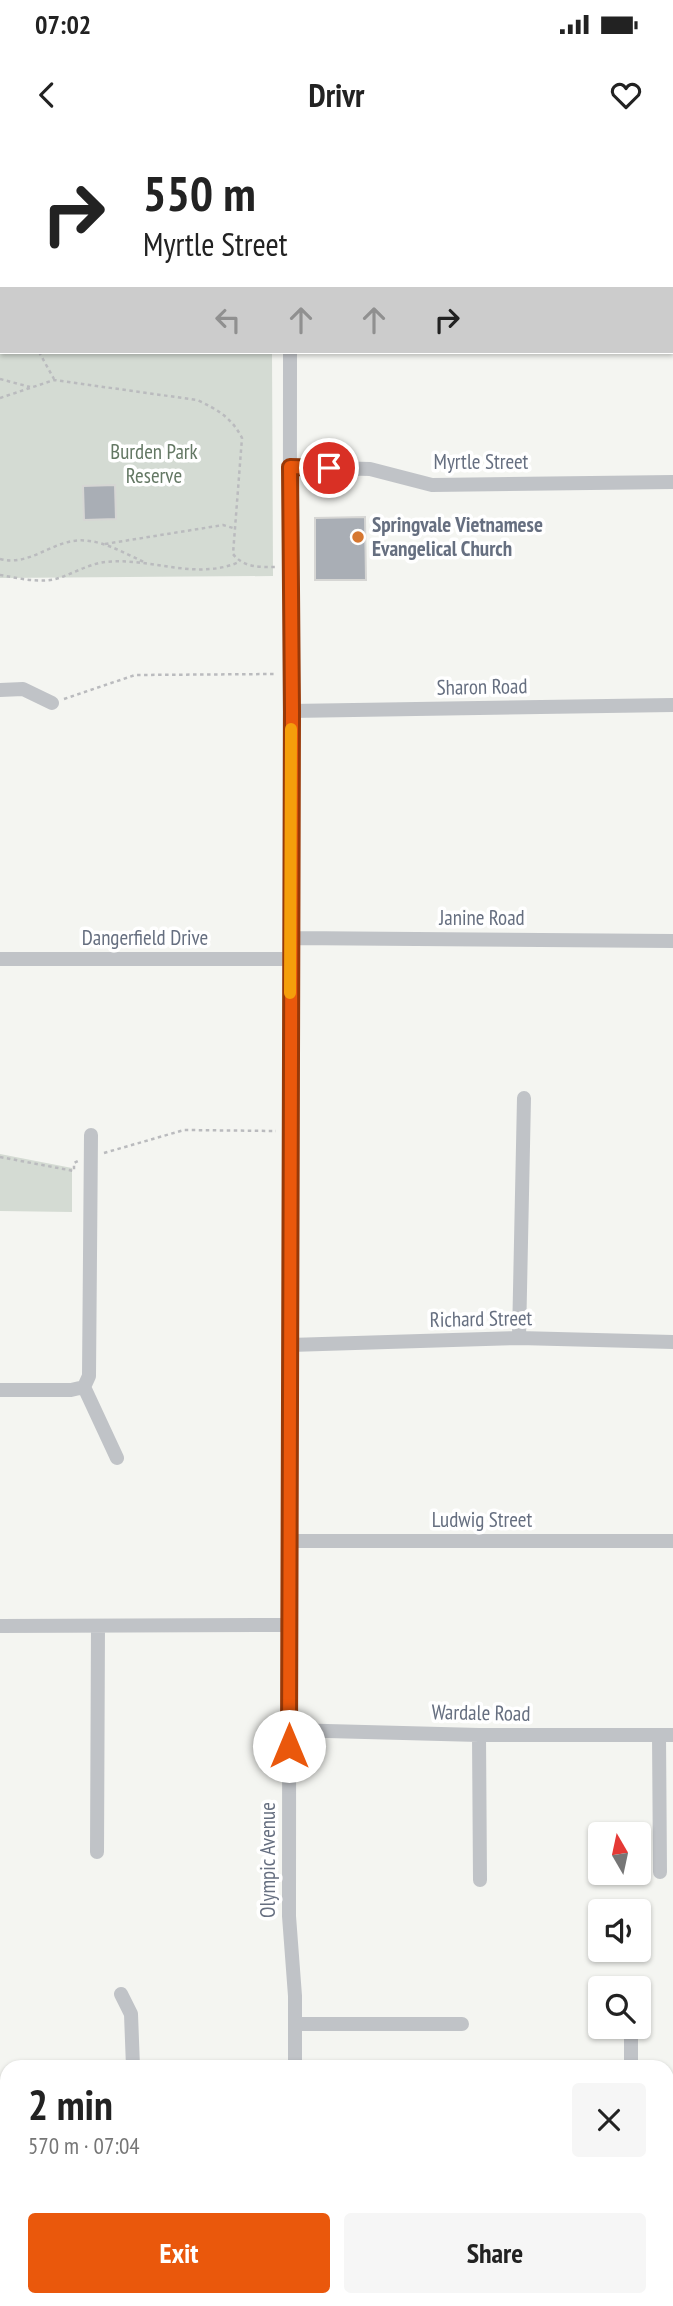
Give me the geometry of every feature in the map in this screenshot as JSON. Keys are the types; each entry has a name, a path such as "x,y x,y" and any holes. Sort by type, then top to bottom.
{"street":[{"name":"Olympic Avenue","path":"290,354 292,711 289,1916 295,2060"},
{"name":"Myrtle Street","path":"290,467 370,469 432,485 673,482"},
{"path":"0,690 23,689 52,704"},
{"name":"Sharon Road","path":"292,711 673,705"},
{"name":"Janine Road","path":"290,938 673,941"},
{"name":"Dangerfield Drive","path":"0,959 290,959"},
{"path":"519,1338 523,1098"},
{"path":"91,1135 89,1376 84,1387 117,1458"},
{"name":"Richard Street","path":"290,1345 519,1338 673,1342"},
{"path":"0,1390 71,1390 84,1387"},
{"name":"Ludwig Street","path":"290,1541 673,1541"},
{"path":"0,1626 289,1625"},
{"path":"97,1626 97,1852"},
{"name":"Wardale Road","path":"289,1730 479,1735 666,1735"},
{"path":"479,1735 480,1880"},
{"path":"660,1872 666,1735"},
{"path":"121,1994 131,2014 133,2060"},
{"path":"295,2024 462,2024"},
{"path":"631,2039 631,2060"}],"path":[{"path":"40,354 54,380"},
{"path":"0,379 33,388"},
{"path":"0,398 54,380 197,400 224,415 236,426 242,438 233,554 239,562"},
{"path":"102,544 214,526 234,528"},
{"path":"0,559 9,562 24,559 76,540 102,544 148,564"},
{"path":"0,575 48,580 106,562 200,570 239,562 258,567 290,568"},
{"path":"52,704 135,675 291,674"},
{"path":"0,1157 74,1171 74,1163 184,1130 290,1131"}],"green space":[{"name":"Burden Park Reserve","path":"0,354 272,354 273,576 0,578"},
{"path":"0,1154 72,1168 72,1212 0,1211"}],"building":[{"path":"115,485 116,519 84,520 83,486"},
{"path":"365,517 366,580 315,580 315,518"}],"slow traffic":[{"path":"290,993 291,729"}],"place":[{"name":"Springvale Vietnamese Evangelical Church","path":"358,537"}],"route":[{"path":"289,1746 292,711 290,467 329,468"}]}
